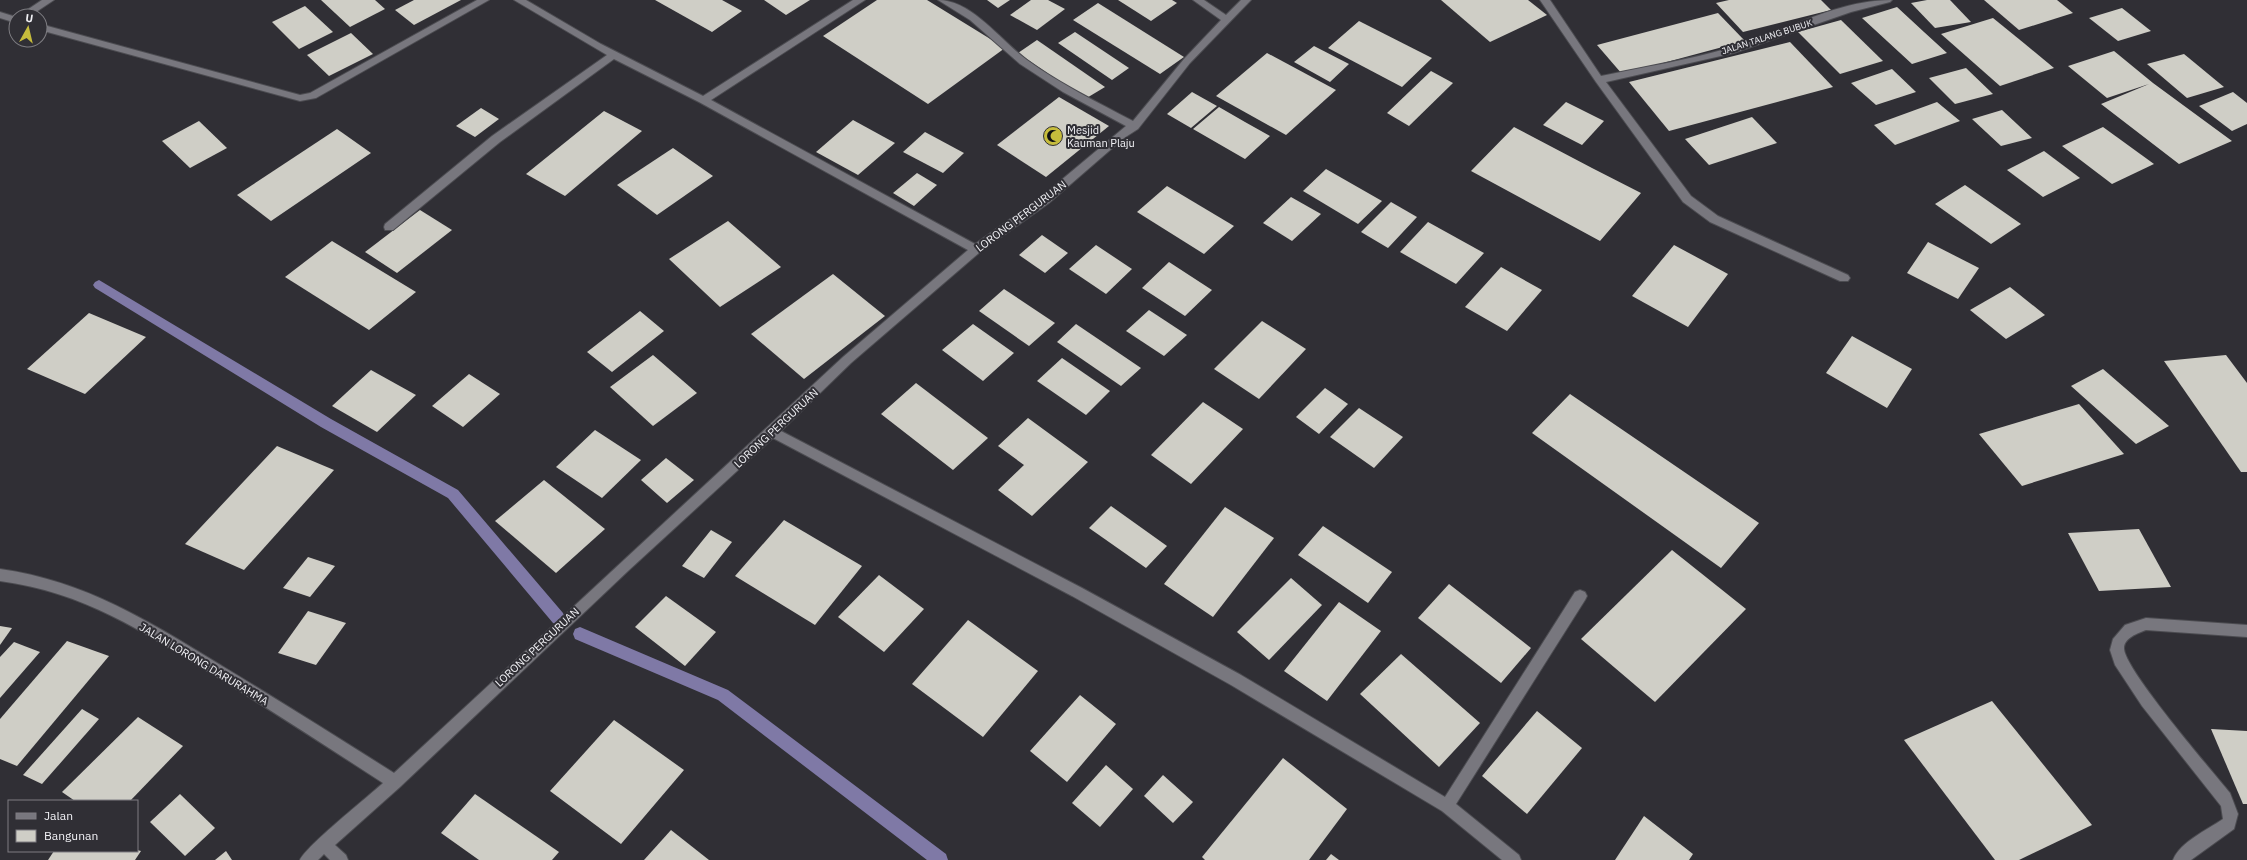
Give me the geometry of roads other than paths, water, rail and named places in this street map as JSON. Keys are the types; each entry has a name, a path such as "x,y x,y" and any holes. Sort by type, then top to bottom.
{"street":[{"path":"36,8 49,0"},
{"path":"48,29 300,98 312,96 484,0"},
{"path":"519,0 614,54 703,100 976,249"},
{"path":"703,100 860,0"},
{"path":"943,0 973,18 1023,62 1066,90 1134,126"},
{"path":"1198,0 1226,19"},
{"name":"LORONG PERGURUAN","path":"307,860 396,782 617,572 772,432 847,360 976,249 1045,200 1120,135 1134,126 1187,61 1246,0"},
{"path":"1545,0 1599,80 1687,199 1714,219 1844,278"},
{"name":"JALAN TALANG BUBUK","path":"1599,80 1731,51 1849,9 1887,0"},
{"path":"389,228 496,139 614,54"},
{"path":"772,432 1077,592 1194,657 1447,806 1514,860"},
{"name":"JALAN LORONG DARURAHMA","path":"0,575 49,582 91,599 175,645 294,717 396,782"},
{"path":"1447,806 1580,596"},
{"path":"2180,860 2193,848 2228,824 2231,820 2229,806 2219,790 2147,701 2122,665 2117,650 2118,643 2130,629 2146,624 2247,631"},
{"path":"324,844 341,860"}],"waterway":[{"path":"99,285 326,423 453,494 558,618"},
{"path":"580,634 723,695 940,860"}],"place":[{"name":"Mesjid Kauman Plaju","path":"1053,136"}]}
